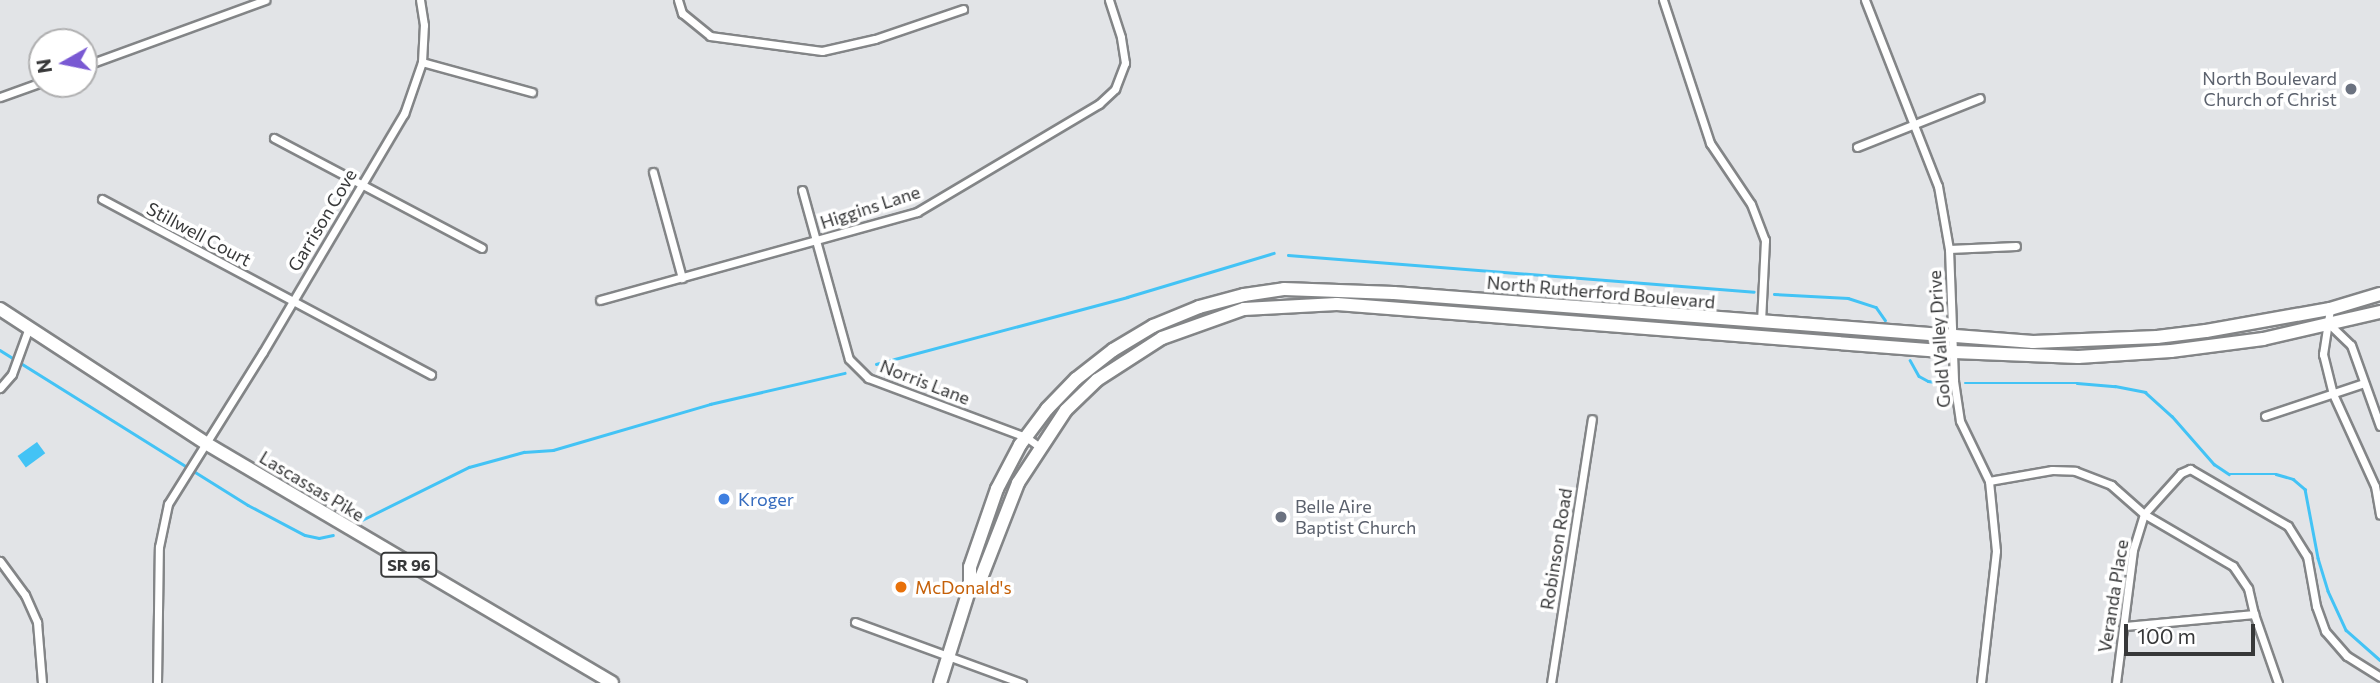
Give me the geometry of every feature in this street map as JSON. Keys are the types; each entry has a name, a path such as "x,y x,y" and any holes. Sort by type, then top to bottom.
{"main road":[{"name":"North Rutherford Boulevard","path":"940,683 970,587 970,567 997,489 1026,437 1076,379 1113,350 1164,321 1199,307 1244,295 1284,289 1394,293 1954,338 2033,341 2157,337 2273,321 2330,309 2380,294"},
{"name":"North Rutherford Boulevard","path":"970,587 981,578 1005,512 1040,447 1066,410 1097,380 1162,338 1244,309 1337,304 2030,356 2120,355 2252,341 2380,312"},
{"name":"Lascassas Pike","path":"0,309 28,330 207,444 612,683"}],"street":[{"path":"98,61 265,0"},
{"name":"Garrison Cove","path":"157,683 159,547 168,504 197,461 404,114 422,62 424,25 420,0"},
{"path":"678,0 682,13 710,36 822,51 875,39 963,9"},
{"name":"Higgins Lane","path":"600,300 917,212 1099,104 1115,89 1125,63 1121,37 1109,0"},
{"path":"1663,0 1710,143 1751,204 1765,240 1760,322"},
{"name":"Gold Valley Drive","path":"1865,0 1938,186 1949,249 1960,421 1989,481 1997,551 1981,683"},
{"path":"422,62 532,92"},
{"path":"0,97 28,87"},
{"path":"1857,147 1980,98"},
{"path":"274,138 482,248"},
{"path":"653,173 682,278"},
{"name":"Norris Lane","path":"802,190 849,359 868,378 1026,437 1040,447"},
{"name":"Stillwell Court","path":"102,199 431,375"},
{"path":"1949,249 2016,246"},
{"path":"2330,309 2323,354 2333,394 2375,486 2380,515"},
{"path":"2329,324 2351,345 2380,426"},
{"path":"0,388 12,374 28,330"},
{"path":"2265,416 2364,383"},
{"name":"Robinson Road","path":"1551,683 1592,419"},
{"path":"2144,514 2181,473 2190,469 2288,526 2307,556 2316,606 2325,631 2347,656 2380,677"},
{"path":"1989,481 2052,470 2074,471 2111,485 2144,514 2233,566 2248,588 2253,614 2278,683"},
{"name":"Veranda Place","path":"2116,683 2133,550 2144,514"},
{"path":"0,561 25,595 37,622 42,683"},
{"path":"2125,626 2253,614"},
{"path":"855,622 1023,683"}],"water":[{"path":"37,442 45,453 26,467 18,456"}],"waterway":[{"path":"876,364 1127,297 1274,253"},
{"path":"1288,255 1754,292"},
{"path":"1774,294 1848,298 1876,307 1885,320"},
{"path":"0,350 248,505 305,535 319,538 333,535"},
{"path":"1910,360 1919,376 1928,381 1943,383"},
{"path":"362,520 469,467 524,452 553,450 710,404 844,373"},
{"path":"1965,383 2077,383 2145,392 2172,416 2214,464 2229,474 2276,474 2293,479 2305,489 2318,558 2328,591 2346,630 2380,660"}],"place":[{"name":"North Boulevard Church of Christ","path":"2351,89"},
{"name":"Kroger","path":"724,499"},
{"name":"Belle Aire Baptist Church","path":"1281,517"},
{"name":"McDonald's","path":"901,587"}]}
